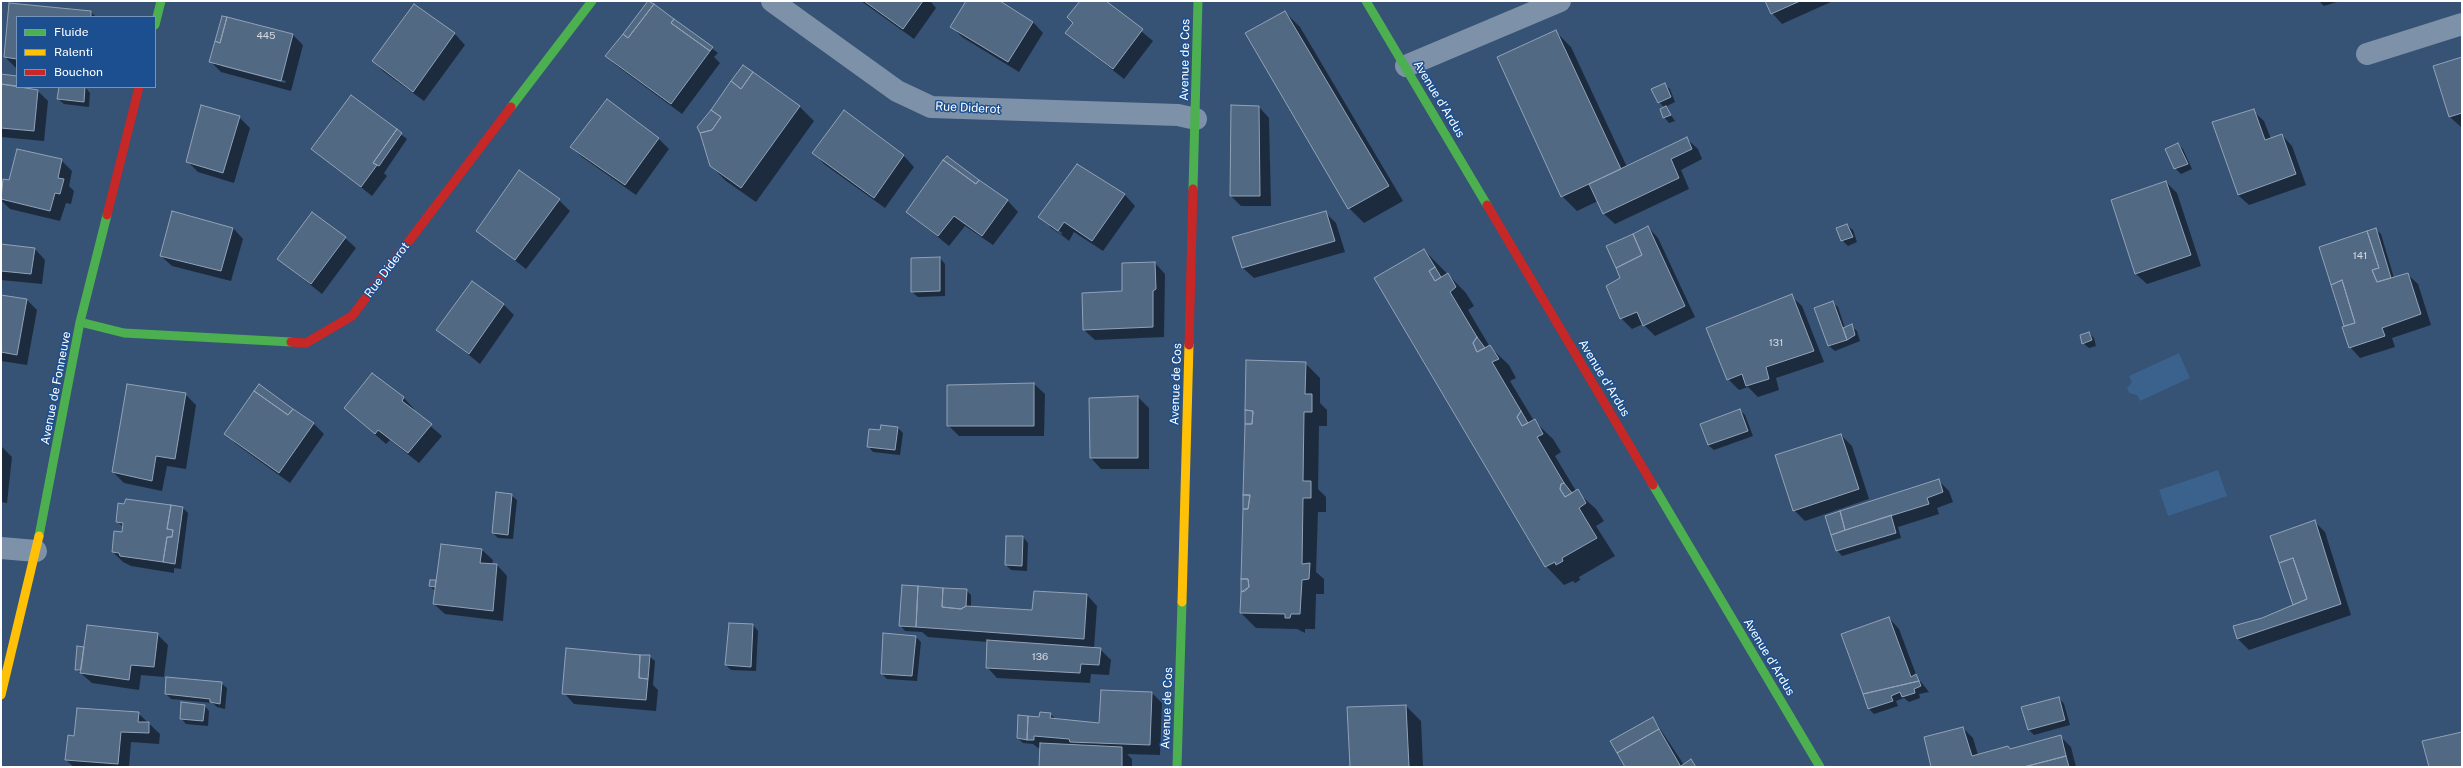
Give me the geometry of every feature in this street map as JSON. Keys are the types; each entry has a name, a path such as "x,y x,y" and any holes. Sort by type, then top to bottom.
{"street":[{"path":"156,21 161,1"},
{"name":"Rue Diderot","path":"80,322 124,333 306,343 352,316 592,1"},
{"name":"Rue Diderot","path":"772,1 897,91 931,107 1178,115 1196,119"},
{"name":"Avenue de Cos","path":"1177,767 1196,119 1198,1"},
{"name":"Avenue d'Ardus","path":"1366,1 1406,66 1820,767"},
{"path":"1406,66 1560,1"},
{"path":"2367,54 2462,24"},
{"name":"Avenue de Fonneuve","path":"1,695 36,551 80,322 139,88"},
{"path":"1,548 36,551"}],"water":[{"path":"2179,353 2190,378 2140,401 2137,395 2129,393 2127,388 2132,382 2129,376"},
{"path":"2218,470 2227,496 2168,516 2159,490"}],"building":[{"path":"648,1 654,4 628,38 623,34"},
{"path":"864,1 923,1 903,29"},
{"path":"966,1 1000,1 1033,22 1008,62 950,27"},
{"path":"1080,1 1106,1 1143,29 1113,69 1065,33 1073,23 1067,17"},
{"path":"1765,1 1800,1 1771,14"},
{"path":"9,3 91,11 91,16 16,16 16,59 4,57"},
{"path":"414,4 455,33 413,92 372,61"},
{"path":"654,4 674,19 671,23 710,51 671,104 605,56 623,34 628,38"},
{"path":"1285,11 1389,186 1348,209 1245,33"},
{"path":"222,16 227,17 220,43 215,41"},
{"path":"227,17 293,34 281,81 209,62 215,41 220,43"},
{"path":"674,19 713,47 710,51 671,23"},
{"path":"1556,30 1621,169 1561,197 1497,57"},
{"path":"2462,57 2462,113 2449,117 2433,66"},
{"path":"743,65 753,72 741,89 731,81"},
{"path":"753,72 800,106 741,188 710,166 700,133 712,130 721,117 711,110 731,81 741,89"},
{"path":"1,74 16,76 16,86 1,84"},
{"path":"1665,83 1671,97 1658,103 1651,89"},
{"path":"1,84 16,86 16,88 38,90 34,131 1,128"},
{"path":"59,88 85,88 84,102 57,99"},
{"path":"351,95 397,129 373,163 377,165 361,187 311,149"},
{"path":"607,99 659,138 625,185 570,147"},
{"path":"201,105 240,116 223,173 186,162"},
{"path":"1231,105 1259,106 1260,196 1230,196"},
{"path":"1666,106 1671,115 1663,118 1660,109"},
{"path":"2254,109 2265,140 2282,134 2296,174 2238,195 2212,122"},
{"path":"711,110 721,117 712,130 700,133 697,127"},
{"path":"844,110 904,155 874,198 812,153"},
{"path":"397,129 402,133 379,166 373,163"},
{"path":"1687,137 1692,149 1671,159 1679,178 1603,214 1589,184"},
{"path":"2178,143 2188,164 2174,169 2165,149"},
{"path":"17,149 62,159 58,178 64,179 60,194 55,193 50,211 1,199 3,179 9,180"},
{"path":"947,156 979,180 976,184 943,160"},
{"path":"943,160 976,184 979,180 1008,200 982,236 954,216 938,236 906,212"},
{"path":"1077,164 1125,194 1092,241 1064,222 1058,231 1038,217"},
{"path":"519,170 560,199 515,260 476,231"},
{"path":"2166,181 2191,255 2135,274 2111,200"},
{"path":"172,211 233,228 221,271 160,256"},
{"path":"1326,211 1335,241 1242,268 1232,237"},
{"path":"312,212 346,237 311,284 277,259"},
{"path":"1847,224 1853,237 1841,241 1836,228"},
{"path":"1648,226 1685,306 1643,326 1637,312 1620,319 1606,286 1620,278 1616,268 1642,255 1633,234"},
{"path":"2376,228 2391,278 2377,282 2372,270 2379,268 2367,231"},
{"path":"2367,231 2379,268 2372,270 2377,282 2408,273 2421,314 2382,328 2385,336 2349,348 2342,327 2355,323 2342,280 2331,285 2319,247"},
{"path":"1633,234 1642,255 1616,268 1606,246"},
{"path":"1,244 35,248 31,274 1,271"},
{"path":"1424,249 1435,267 1429,271 1435,281 1448,273 1456,287 1450,292 1477,337 1473,343 1477,352 1490,345 1499,359 1492,362 1521,411 1517,417 1522,426 1535,419 1543,434 1537,437 1564,483 1561,484 1560,489 1565,497 1578,489 1586,503 1579,508 1597,538 1562,558 1563,561 1556,565 1555,562 1545,567 1374,278"},
{"path":"940,257 940,291 911,292 911,258"},
{"path":"1155,262 1156,289 1153,291 1153,327 1083,330 1082,293 1122,291 1122,263"},
{"path":"1435,267 1441,277 1435,281 1429,271"},
{"path":"2342,280 2355,323 2344,326 2331,285"},
{"path":"472,281 504,304 469,354 436,330"},
{"path":"1792,294 1814,351 1766,367 1769,379 1746,386 1742,374 1727,380 1706,328"},
{"path":"1,295 27,299 17,355 1,352"},
{"path":"1833,301 1847,340 1828,346 1814,308"},
{"path":"1852,324 1855,335 1847,340 1843,328"},
{"path":"2089,332 2092,340 2082,344 2080,335"},
{"path":"1477,337 1485,348 1477,352 1473,343"},
{"path":"1246,360 1306,362 1305,394 1312,394 1312,412 1304,412 1303,481 1311,481 1311,498 1303,498 1302,564 1310,563 1309,579 1302,580 1300,614 1291,614 1290,618 1285,618 1285,614 1240,613 1241,592 1249,587 1248,579 1241,579 1243,509 1248,509 1250,495 1243,495 1245,424 1252,424 1253,411 1245,410"},
{"path":"372,373 404,397 402,401 432,424 408,453 378,430 375,434 344,408"},
{"path":"1034,383 1034,426 947,426 947,385"},
{"path":"127,384 186,393 175,459 156,456 152,481 112,472"},
{"path":"259,384 293,409 288,415 254,391"},
{"path":"254,391 288,415 293,409 314,423 279,473 224,434"},
{"path":"1138,396 1138,458 1090,458 1089,398"},
{"path":"1740,409 1748,431 1708,445 1700,424"},
{"path":"1245,410 1253,411 1252,424 1245,424"},
{"path":"1521,411 1528,423 1522,426 1517,417"},
{"path":"881,425 898,427 895,450 867,447 869,429 880,430"},
{"path":"1841,434 1859,489 1793,511 1775,455"},
{"path":"1939,479 1943,492 1927,498 1929,504 1845,530 1840,511"},
{"path":"1564,483 1572,493 1565,497 1560,489 1561,484"},
{"path":"496,492 512,494 508,535 492,533"},
{"path":"1243,495 1250,495 1248,509 1243,509"},
{"path":"126,499 171,505 167,529 173,530 172,537 167,537 163,562 120,556 119,553 112,552 114,531 122,532 123,523 116,522 118,503 124,504"},
{"path":"171,505 183,507 175,564 163,562 167,537 172,537 173,530 167,529"},
{"path":"1840,511 1845,530 1831,535 1825,516"},
{"path":"1891,515 1896,533 1836,551 1831,535"},
{"path":"2315,520 2341,604 2237,639 2233,626 2262,618 2307,599 2293,558 2279,563 2270,536"},
{"path":"1006,536 1023,536 1022,566 1005,565"},
{"path":"441,544 482,549 480,563 497,564 493,611 433,604"},
{"path":"2293,558 2307,599 2293,605 2279,563"},
{"path":"1241,579 1248,579 1249,587 1245,591 1241,592"},
{"path":"430,580 436,580 435,587 429,586"},
{"path":"902,585 918,586 916,627 899,626"},
{"path":"918,586 943,588 942,607 961,609 966,606 1032,610 1034,591 1087,594 1084,639 916,627"},
{"path":"943,588 967,589 966,606 961,609 942,607"},
{"path":"1889,617 1911,677 1916,674 1919,681 1863,694 1841,634"},
{"path":"729,623 753,624 751,667 725,665"},
{"path":"87,625 158,633 154,667 131,665 129,680 80,673"},
{"path":"883,633 916,636 912,676 881,674"},
{"path":"987,640 1101,648 1099,665 1081,664 1080,673 986,668"},
{"path":"77,646 84,647 81,670 75,670"},
{"path":"566,648 640,655 639,678 648,679 646,700 562,694"},
{"path":"640,655 650,655 648,679 639,678"},
{"path":"166,677 222,682 220,704 210,702 210,699 165,694"},
{"path":"1919,681 1921,686 1914,689 1915,693 1902,697 1900,692 1891,696 1893,701 1868,709 1863,694"},
{"path":"1101,690 1152,692 1150,745 1070,742 1069,739 1034,736 1034,740 1027,740 1028,716 1039,717 1040,712 1051,713 1050,718 1099,723"},
{"path":"2059,697 2065,720 2028,730 2021,707"},
{"path":"181,702 205,705 203,721 180,719"},
{"path":"1406,705 1409,767 1350,767 1347,707"},
{"path":"77,708 139,712 138,722 149,722 149,733 121,732 118,764 65,760 68,735 74,736"},
{"path":"1018,715 1028,716 1027,740 1017,738"},
{"path":"1653,717 1659,729 1617,753 1610,741"},
{"path":"1963,727 1972,756 2008,746 2010,749 2061,735 2066,756 2024,767 1931,767 1924,737"},
{"path":"1659,729 1681,767 1625,767 1617,753"},
{"path":"2462,732 2462,767 2429,767 2422,741"},
{"path":"1040,743 1122,747 1122,767 1039,767"},
{"path":"2066,756 2069,767 2024,767"},
{"path":"1691,759 1696,767 1681,767 1681,766"}],"traffic: fast":[{"path":"156,21 161,1"},
{"path":"511,107 592,1"},
{"path":"1193,189 1198,1"},
{"path":"1366,1 1487,205"},
{"path":"39,536 80,322 107,215"},
{"path":"80,322 124,333 291,342"},
{"path":"1653,485 1820,767"},
{"path":"1177,767 1182,602"}],"traffic: slow":[{"path":"1182,602 1189,345"},
{"path":"1,695 39,536"}],"traffic: jam":[{"path":"107,215 139,88"},
{"path":"291,342 306,343 352,316 511,107"},
{"path":"1189,345 1193,189"},
{"path":"1487,205 1653,485"}]}
